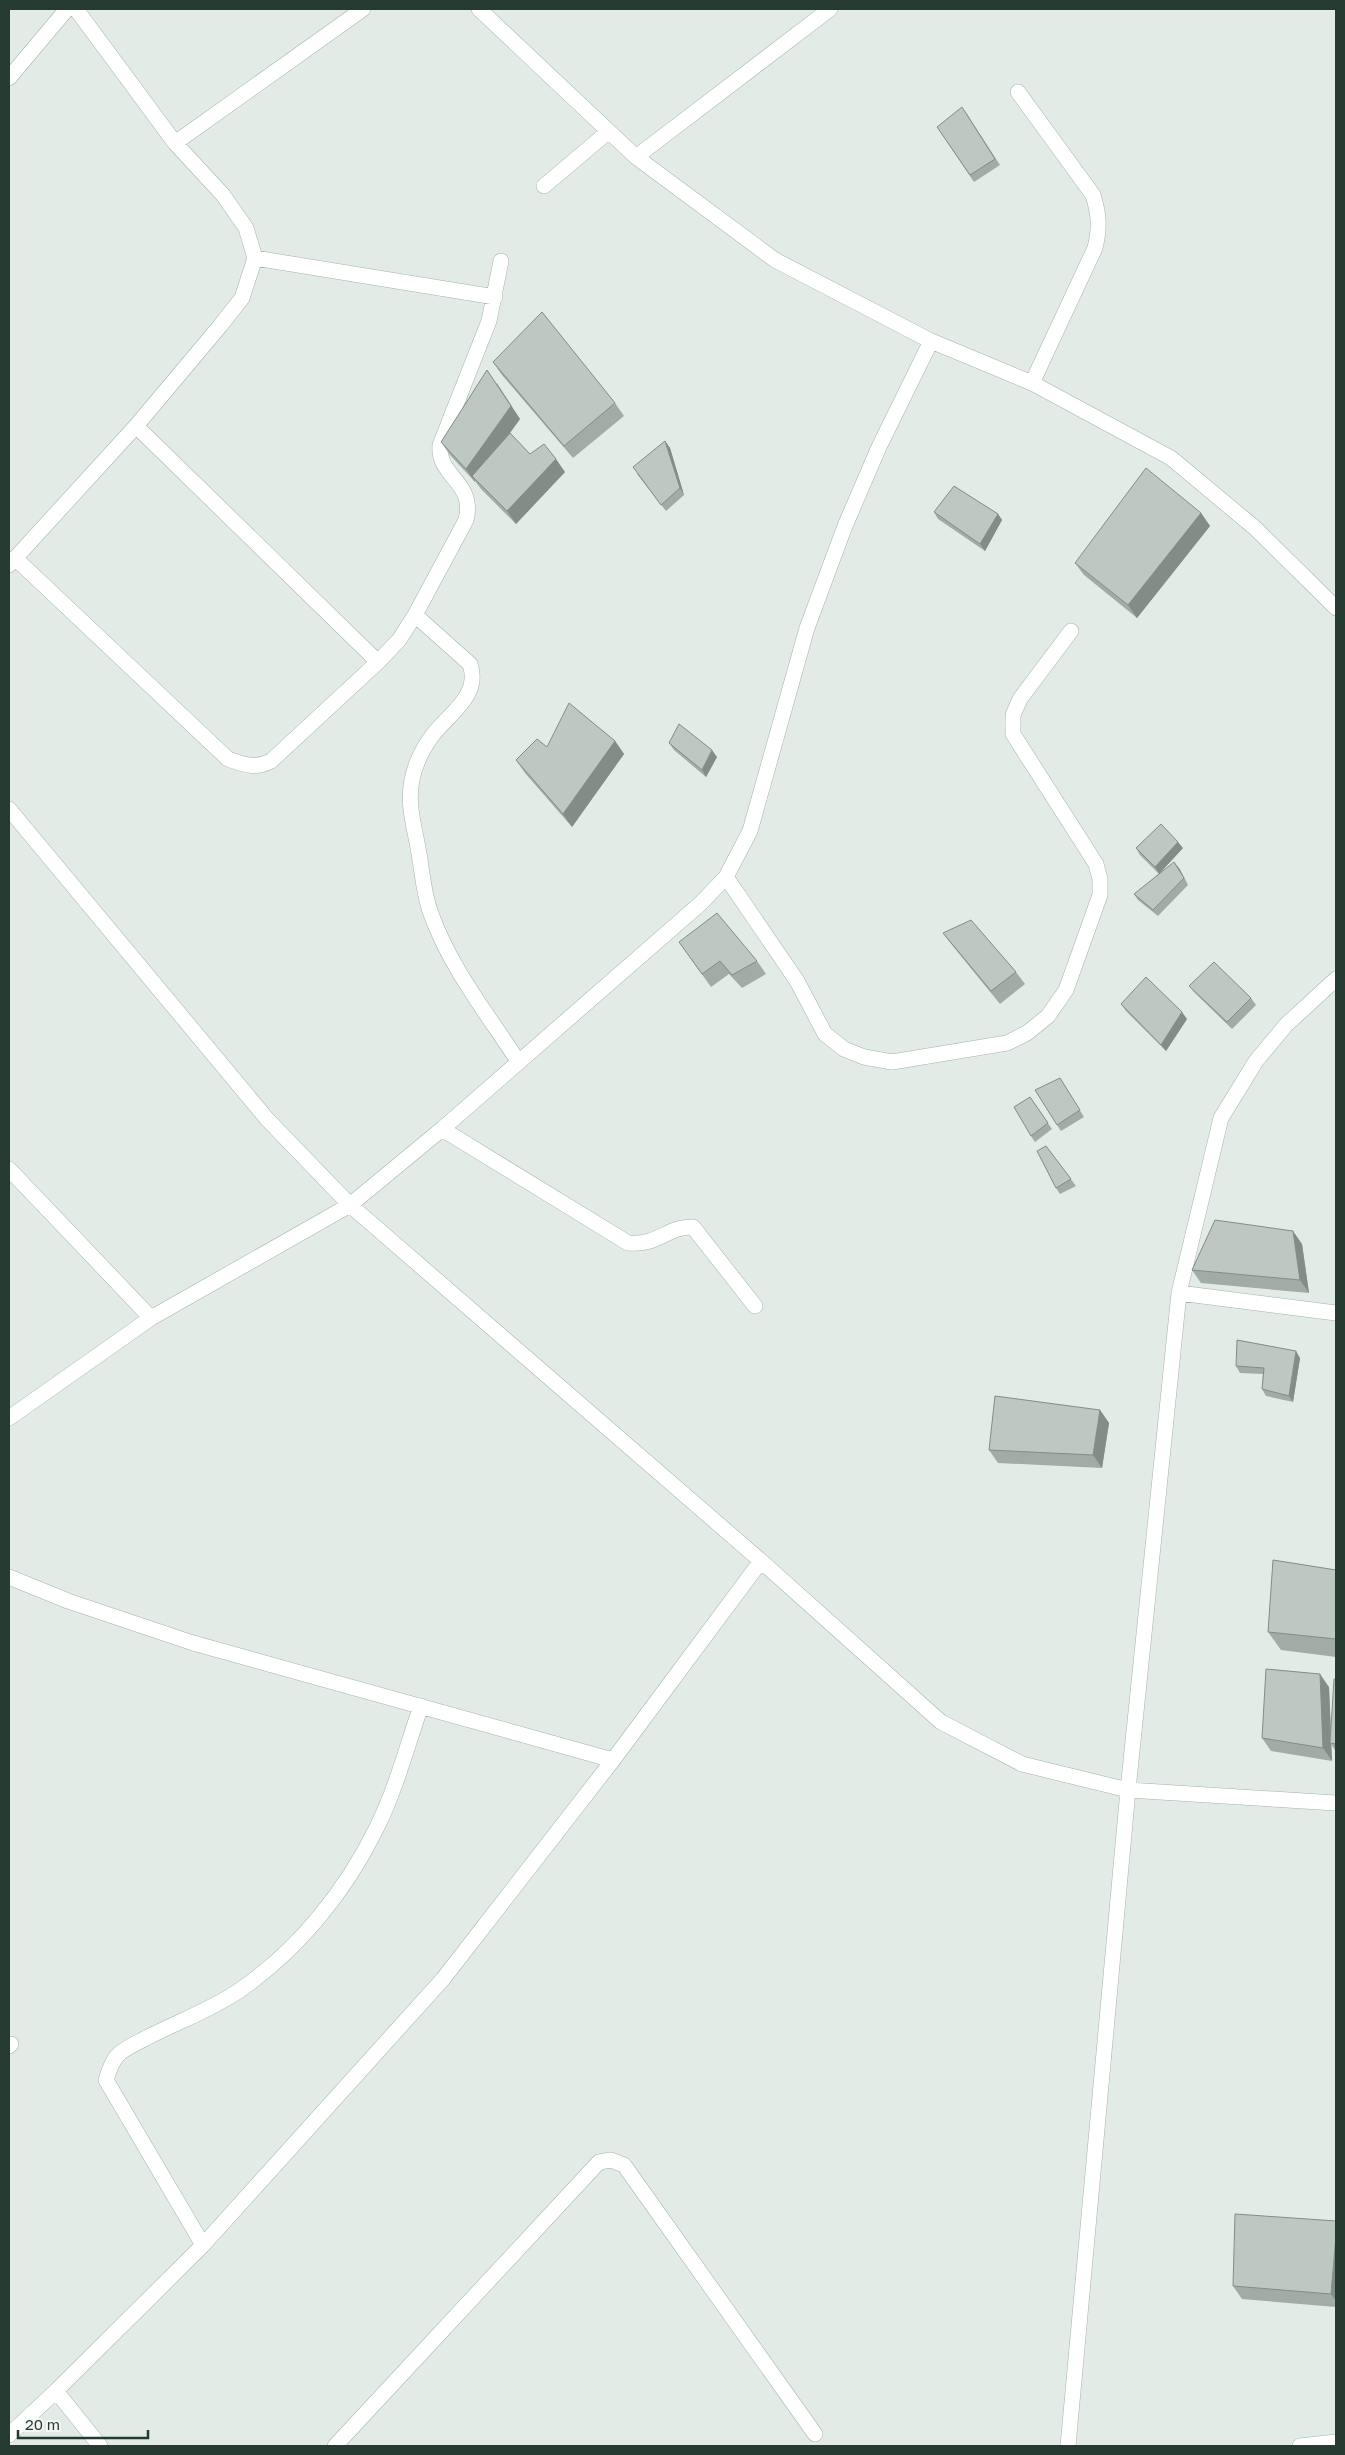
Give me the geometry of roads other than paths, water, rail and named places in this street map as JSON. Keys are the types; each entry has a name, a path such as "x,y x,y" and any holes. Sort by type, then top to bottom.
{"street":[{"path":"9,78 67,9"},
{"path":"76,9 175,143 223,195 246,228 255,258 242,298 136,426 12,562 228,759 248,766 260,766 271,760 378,662 399,640 415,615 466,520 470,508 468,497 442,461 440,445 489,321 501,261"},
{"path":"175,143 363,9"},
{"path":"479,9 636,157 775,260 931,342 1032,382 1171,458 1255,528 1336,608"},
{"path":"636,157 830,9"},
{"path":"1018,92 1092,194 1099,222 1095,248 1032,382"},
{"path":"544,186 608,132"},
{"path":"255,258 494,297"},
{"path":"9,1418 151,1318 350,1205 442,1129 700,904 726,877 750,832 807,628 845,526 879,447 931,342"},
{"path":"136,426 378,662"},
{"path":"415,615 470,664 473,674 472,688 467,697 432,736 420,755 412,779 410,801 429,908 453,964 518,1061"},
{"path":"726,877 797,981 825,1034 844,1049 864,1057 892,1062 1007,1043 1027,1033 1048,1016 1066,990 1100,895 1100,879 1096,864 1013,734 1013,715 1020,699 1071,631"},
{"path":"9,808 267,1119 350,1205 760,1561 941,1722 1022,1764 1128,1790 1336,1803"},
{"path":"1068,2446 1128,1790 1179,1293 1221,1118 1256,1061 1274,1039 1286,1025 1336,979"},
{"path":"442,1129 628,1243 653,1242 682,1226 693,1227 755,1306"},
{"path":"9,1169 151,1318"},
{"path":"1179,1293 1336,1313"},
{"path":"9,2435 203,2245 443,1979 613,1760 760,1561"},
{"path":"9,1577 68,1601 193,1643 613,1760"},
{"path":"203,2245 106,2080 109,2068 118,2055 134,2044 180,2021 212,2008 241,1989 274,1962 313,1925 357,1865 378,1826 421,1706"},
{"path":"336,2446 599,2162 611,2160 624,2165 814,2434"},
{"path":"56,2391 100,2446"},
{"path":"1300,2446 1336,2442"}]}
